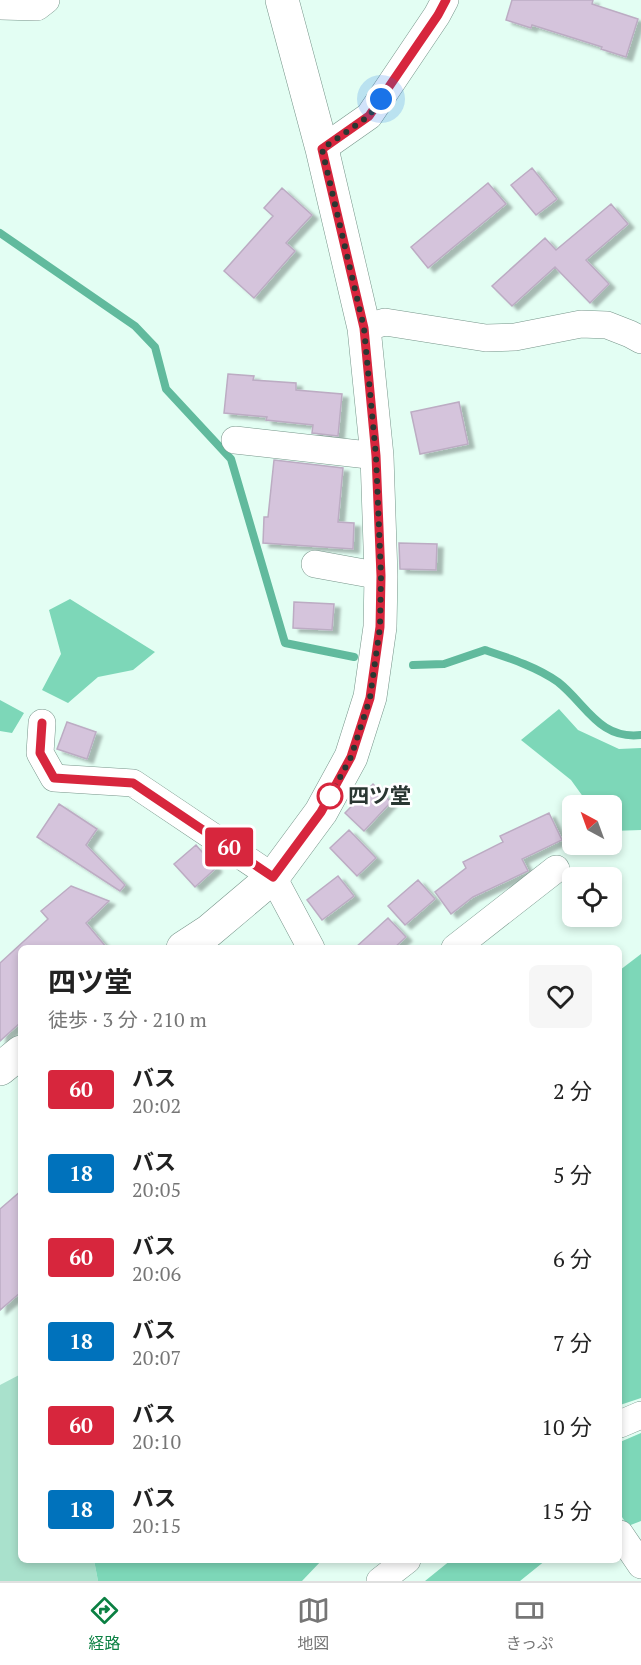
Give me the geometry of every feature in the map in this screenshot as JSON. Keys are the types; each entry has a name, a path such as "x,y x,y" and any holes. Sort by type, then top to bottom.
{"street":[{"path":"0,6 37,8 46,0"},
{"path":"188,945 209,932 273,877 321,812 351,757 370,698 380,627 381,576 376,456 364,328 322,149 282,0"},
{"path":"322,149 369,116 446,0"},
{"path":"364,328 385,322 486,338 515,337 581,324 607,325 641,340"},
{"path":"234,440 376,456"},
{"path":"315,564 381,576"},
{"path":"42,723 40,753 54,778 133,783 273,877 309,945"},
{"path":"459,945 556,869"},
{"path":"0,1069 18,1054"},
{"path":"622,1423 641,1414"},
{"path":"622,1537 641,1566"},
{"path":"380,1581 403,1563"}],"green space":[{"path":"70,599 155,652 133,670 98,677 68,703 42,690 61,654 49,610"},
{"path":"0,700 24,713 12,733 0,731"},
{"path":"559,709 578,730 619,749 641,748 641,830 622,831 622,795 582,795 571,780 521,740"},
{"path":"641,954 641,1398 622,1404 622,968"},
{"path":"18,1376 18,1563 95,1563 98,1581 0,1581 0,1385"},
{"path":"641,1433 641,1521 628,1526 622,1517 622,1441"},
{"path":"95,1563 319,1563 302,1581 98,1581"},
{"path":"447,1563 542,1563 520,1581 425,1581"}],"building":[{"path":"512,0 593,0 592,4 638,19 626,57 532,25 531,28 506,20"},
{"path":"532,168 557,199 536,215 511,185"},
{"path":"488,183 506,204 428,268 411,247"},
{"path":"282,188 312,215 286,243 295,251 254,298 224,271 273,216 264,208"},
{"path":"611,204 628,224 586,260 609,284 590,303 555,267 512,306 492,286 545,238 556,250"},
{"path":"228,374 254,376 253,380 296,383 296,390 342,394 338,436 312,433 313,425 224,413"},
{"path":"459,402 468,444 420,454 411,412"},
{"path":"274,460 343,468 338,522 354,523 353,549 263,543 264,517 268,517"},
{"path":"399,543 437,544 436,570 400,569"},
{"path":"294,602 334,604 332,630 293,628"},
{"path":"67,722 96,732 87,759 57,749"},
{"path":"373,784 391,802 364,831 345,813"},
{"path":"59,804 97,829 86,845 125,885 120,891 37,837"},
{"path":"549,813 562,840 522,859 528,871 473,897 451,914 435,892 466,868 463,862 503,842 500,836"},
{"path":"349,830 376,858 357,876 330,848"},
{"path":"196,845 216,868 195,887 174,864"},
{"path":"338,876 354,896 322,920 307,900"},
{"path":"418,880 435,899 405,925 388,906"},
{"path":"71,886 109,901 86,923 104,945 20,945 48,919 41,911"},
{"path":"388,918 406,937 397,945 358,945"},
{"path":"18,946 18,1025 0,1041 0,963"},
{"path":"18,1194 18,1295 0,1310 0,1209"}],"waterway":[{"path":"0,233 135,326 155,347 166,389 231,459 285,643 354,657"},
{"path":"413,665 444,664 485,650 523,663 558,682 594,719 614,732 641,735"}],"bus line":[{"name":"60","path":"42,723 40,753 54,778 133,783 273,877 321,812 351,757 370,698 380,627 381,576 376,456 364,328 322,149 369,116 446,0"}],"place":[{"name":"四ツ堂","path":"330,796"}],"route":[{"path":"330,796 351,757 370,698 380,627 381,576 376,456 364,328 322,149 369,116 381,99"}]}
